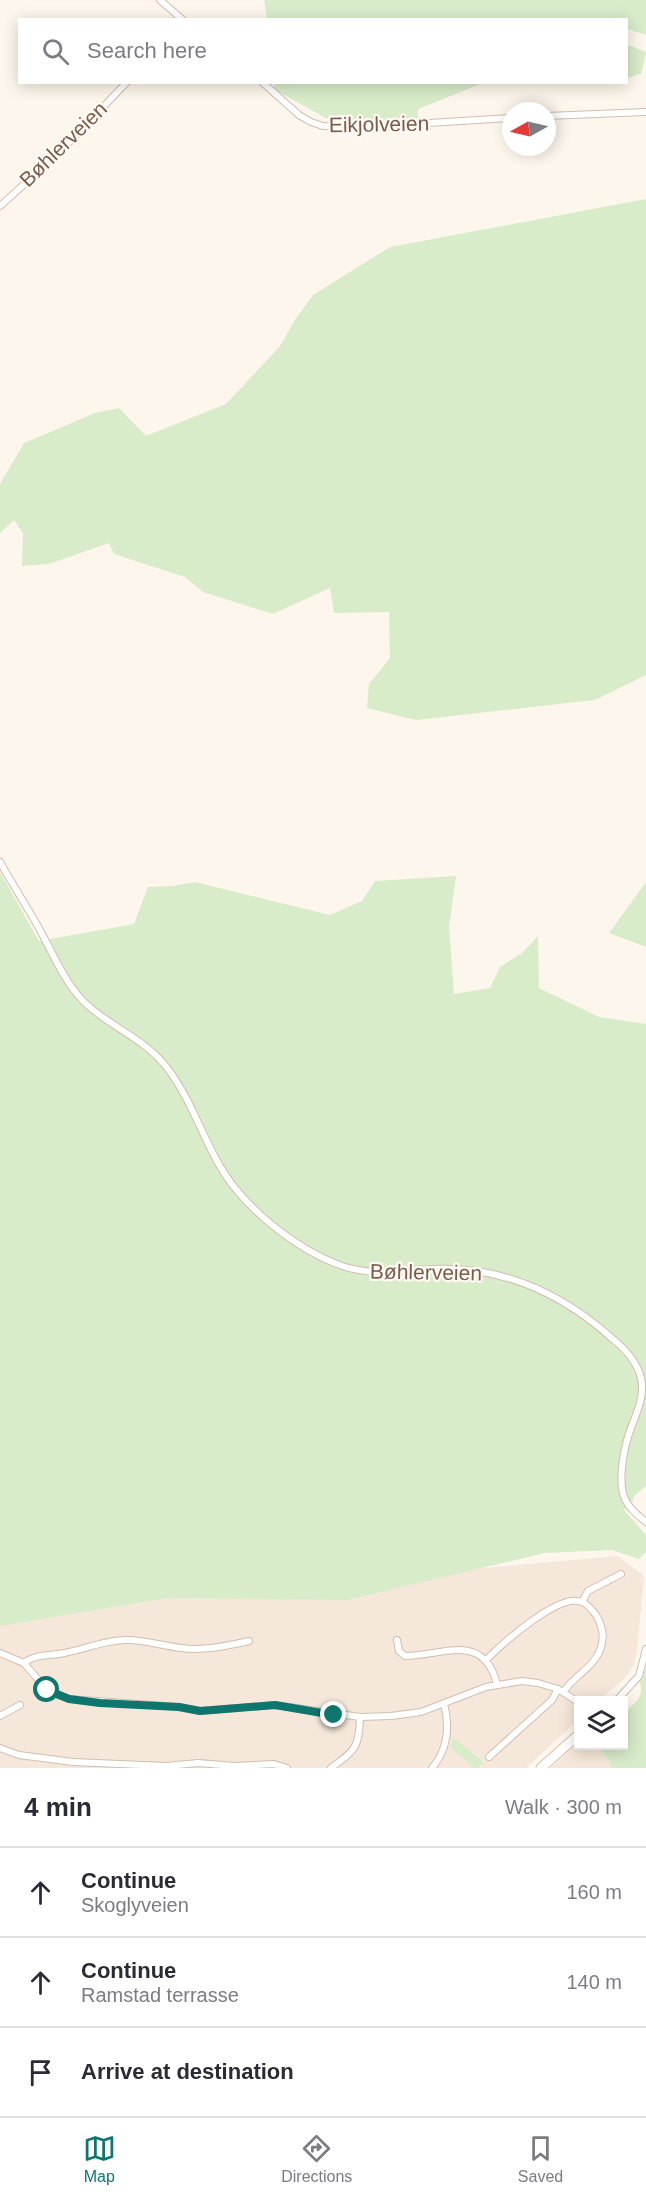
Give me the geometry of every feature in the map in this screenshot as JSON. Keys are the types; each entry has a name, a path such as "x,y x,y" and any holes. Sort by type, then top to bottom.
{"street":[{"path":"160,0 181,18"},
{"name":"Bøhlerveien","path":"0,206 63,149 125,84"},
{"name":"Eikjolveien","path":"264,84 299,115 323,126 364,127 502,119"},
{"path":"556,116 646,112"},
{"name":"Bøhlerveien","path":"0,862 76,993 94,1011 139,1040 162,1061 179,1086 231,1185 242,1199 267,1220 326,1259 355,1269 388,1273 453,1269 495,1274 520,1280 559,1299 621,1346 636,1365 642,1388 640,1404 626,1444 622,1490 628,1506 646,1522"},
{"path":"582,1602 588,1591 621,1574"},
{"path":"486,1660 505,1641 532,1620 560,1605 576,1601 582,1602 589,1606 602,1628 602,1645 596,1658 489,1757"},
{"path":"24,1663 40,1656 75,1651 117,1640 202,1649 249,1641"},
{"path":"397,1640 399,1651 405,1656 457,1649 471,1652 486,1660 495,1674 497,1684"},
{"path":"622,1696 639,1676 646,1649"},
{"path":"0,1653 24,1663 47,1690 69,1699 179,1707 200,1711 275,1705 360,1717 421,1712 497,1684 522,1681 561,1690 574,1699"},
{"path":"432,1768 443,1752 447,1737 448,1720 444,1704"},
{"path":"0,1716 20,1705"},
{"path":"331,1768 353,1751 357,1743 360,1717"},
{"path":"541,1768 574,1739"},
{"path":"0,1748 18,1755 73,1762 166,1767 198,1763 235,1766 274,1764 287,1768"}],"shaded area":[{"path":"618,1556 644,1578 634,1665 624,1679 604,1696 574,1696 574,1724 526,1768 0,1768 0,1625 183,1595"},
{"path":"574,1747 574,1750 601,1750 611,1763 611,1768 551,1768"}],"green space":[{"path":"264,0 646,0 646,35 628,29 628,18 267,18"},
{"path":"628,45 646,52 641,74 628,78"},
{"path":"274,84 480,84 418,109 418,119 333,122 275,90"},
{"path":"646,199 646,675 595,700 416,720 367,708 369,684 390,658 389,612 334,613 330,588 273,614 203,592 185,577 114,554 109,543 49,564 22,566 23,533 14,520 0,533 0,484 24,443 95,413 119,408 146,436 226,404 280,346 313,295 390,247"},
{"path":"0,872 39,941 134,924 148,887 195,882 330,915 362,901 375,881 456,876 449,926 454,994 490,988 500,967 522,953 538,936 539,988 599,1017 646,1024 646,1486 634,1496 624,1510 646,1535 646,1552 639,1559 612,1550 545,1553 348,1600 167,1598 0,1626"},
{"path":"646,882 646,947 609,933"},
{"path":"646,1669 646,1768 611,1768 611,1763 601,1750 628,1750 628,1710 640,1696 639,1681"},
{"path":"453,1739 483,1762 474,1768 450,1746"}],"route":[{"path":"47,1690 69,1699 100,1703 179,1707 200,1711 275,1705 334,1715"}]}
